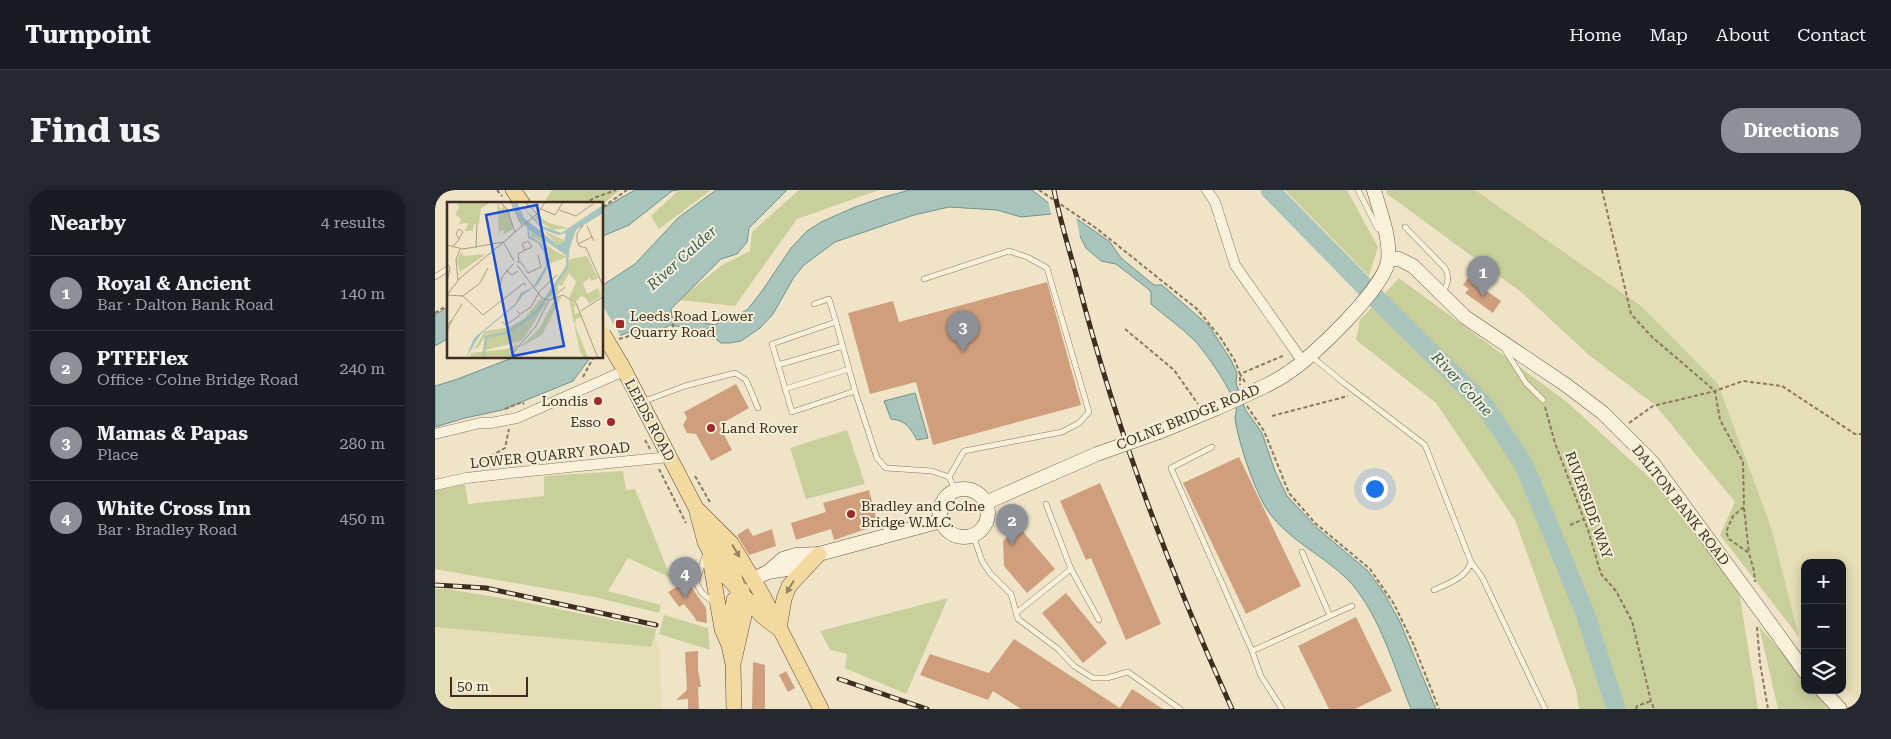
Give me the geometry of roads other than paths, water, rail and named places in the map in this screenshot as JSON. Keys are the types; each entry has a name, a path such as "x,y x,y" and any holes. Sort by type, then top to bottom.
{"main road":[{"path":"513,190 522,202"},
{"name":"COLNE BRIDGE ROAD","path":"985,503 1097,454 1159,432 1212,410 1252,387 1290,372 1303,356 1350,316 1384,275 1389,259 1386,236 1374,190"},
{"name":"DALTON BANK ROAD","path":"1389,259 1399,259 1413,266 1465,317 1566,385 1620,428 1651,461 1722,558 1764,626 1801,668"},
{"name":"LEEDS ROAD","path":"609,337 641,402 662,457 696,508 731,543 753,580 821,709"},
{"path":"970,490 976,493 985,503 987,518 984,525 973,535 959,537 952,534 941,522 940,508 943,500 949,494 956,491 970,490"},
{"name":"LEEDS ROAD","path":"696,508 709,550 718,567 762,616 779,629"},
{"path":"729,645 734,600 740,591 753,580 768,572 799,565 819,554 941,522"},
{"path":"713,526 719,547 740,591 743,603 744,616 733,664"},
{"path":"709,550 722,628 729,645 733,664 735,709"},
{"path":"740,634 749,626 755,625 779,629 784,599 789,586 819,554"},
{"path":"1826,694 1840,709"}],"street":[{"path":"1207,190 1215,202 1235,265 1303,356"},
{"path":"435,434 480,423 511,419 577,393 624,365"},
{"name":"LOWER QUARRY ROAD","path":"435,485 466,478 662,457"}],"lane":[{"path":"1358,190 1378,229 1386,236"},
{"path":"1405,227 1445,268 1448,275 1447,285 1441,293"},
{"path":"924,279 1009,252 1027,257 1047,268 1089,412 1079,422 1062,432 964,450 949,477"},
{"path":"435,277 447,269"},
{"path":"814,304 829,299 855,391 877,458 886,468 932,471 949,477 956,491"},
{"path":"836,322 772,344 792,412 855,391"},
{"path":"1499,341 1526,383 1543,400"},
{"path":"778,365 843,346"},
{"path":"1303,356 1358,394 1425,445 1471,562 1482,577 1545,709"},
{"path":"785,389 849,369"},
{"path":"641,402 685,386 735,373 746,380 758,408"},
{"path":"1211,448 1171,468 1252,651 1261,676 1282,709"},
{"path":"1046,504 1071,569 1099,620"},
{"path":"973,535 982,562 990,574 1011,594 1018,620 1058,649 1074,666 1093,678 1107,678 1128,672 1180,709"},
{"path":"1301,552 1329,616"},
{"path":"1435,590 1459,578 1468,570 1471,562"},
{"path":"1016,613 1071,569"},
{"path":"1252,651 1352,606"}],"water":[{"path":"635,190 678,190 672,191 629,225 604,236 604,207"},
{"name":"River Calder","path":"716,190 787,190 749,228 747,242 737,254 721,259 671,309 672,317 715,325 721,321 732,319 748,309 791,248 807,231 821,222 884,197 910,190 1032,190 1051,205 1080,221 1110,242 1121,258 1154,285 1162,285 1209,326 1237,373 1236,383 1245,409 1262,433 1275,471 1287,496 1317,528 1368,571 1384,593 1400,622 1436,709 1411,709 1379,627 1351,583 1330,564 1295,539 1274,519 1266,508 1256,488 1243,452 1235,419 1236,409 1234,401 1225,383 1205,353 1189,335 1151,304 1151,292 1147,288 1116,264 1101,261 1086,248 1077,230 1051,214 1021,217 997,210 949,207 914,215 835,242 804,265 794,277 773,314 760,328 741,341 721,343 713,332 670,325 658,330 640,330 626,333 604,346 604,284 635,264 678,218"},
{"path":"447,307 447,339 435,346 435,315"},
{"path":"509,359 589,359 573,381 502,410 435,427 435,386"},
{"path":"915,393 928,438 917,440 904,423 891,419 884,401"}],"waterway":[{"name":"River Colne","path":"1270,190 1485,406 1524,465 1585,613 1616,709"}],"railway":[{"path":"1054,190 1092,333 1126,443 1165,551 1232,709"},
{"path":"435,585 486,588 656,625"},
{"path":"839,679 927,709"}],"place":[{"name":"Royal & Ancient","path":"1483,297"},
{"name":"Leeds Road Lower Quarry Road","path":"620,324"},
{"name":"Mamas & Papas","path":"963,352"},
{"name":"Londis","path":"598,401"},
{"name":"Esso","path":"611,422"},
{"name":"Land Rover","path":"711,428"},
{"name":"Bradley and Colne Bridge W.M.C.","path":"851,514"},
{"name":"PTFEFlex","path":"1012,545"},
{"name":"White Cross Inn","path":"685,598"}]}
